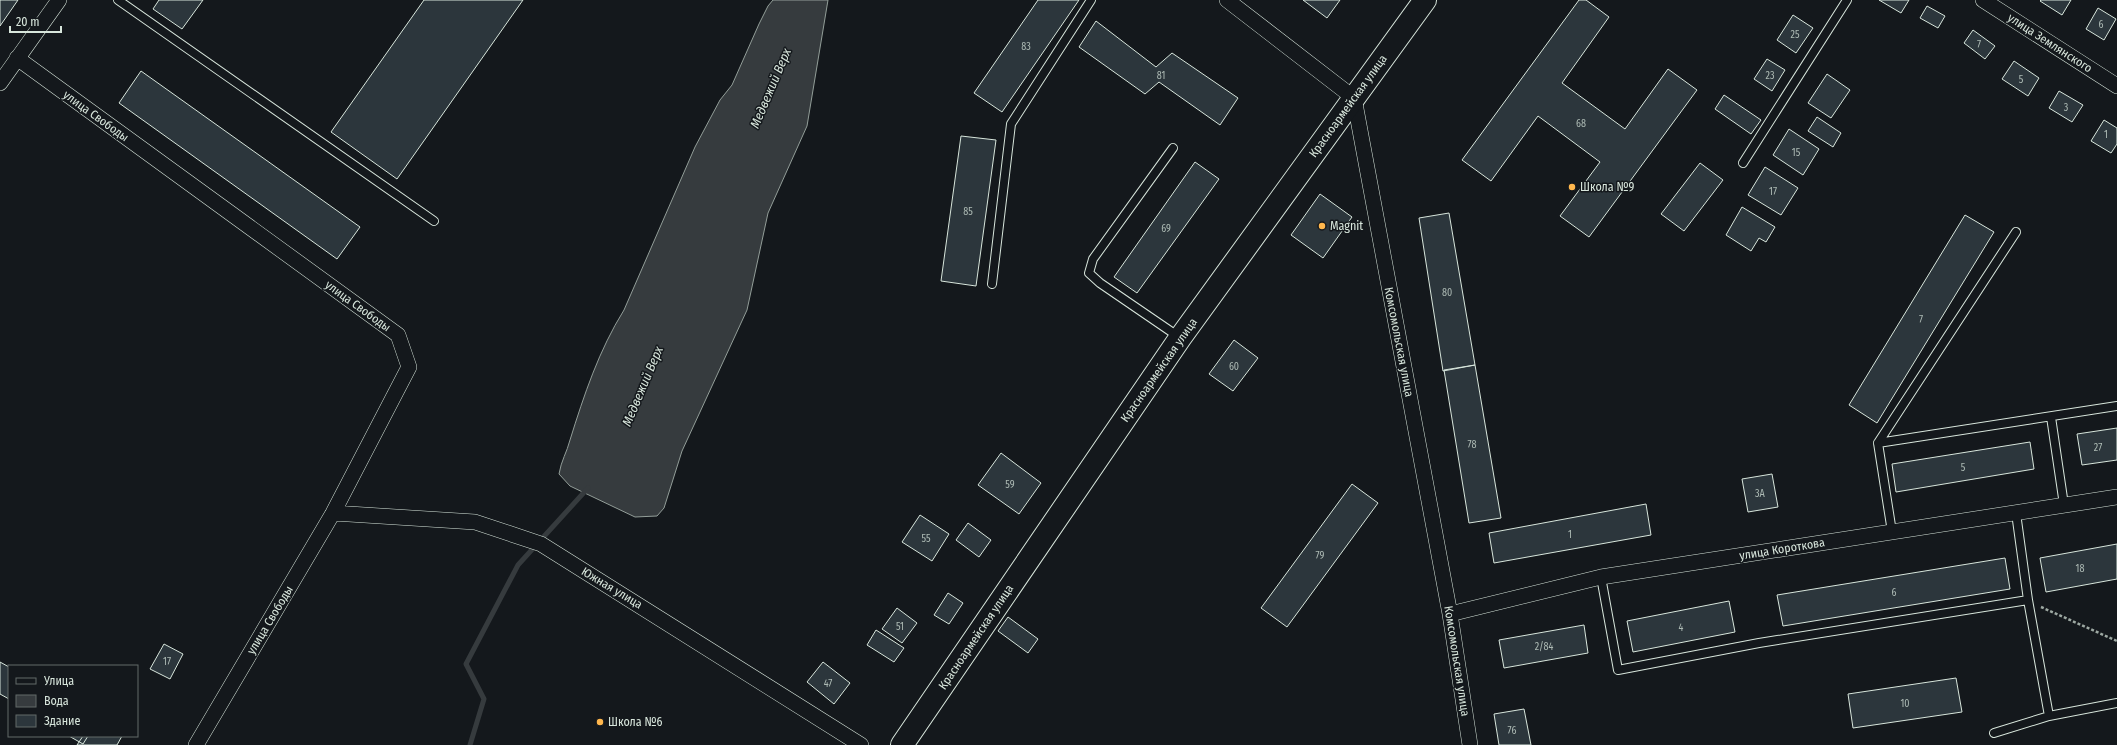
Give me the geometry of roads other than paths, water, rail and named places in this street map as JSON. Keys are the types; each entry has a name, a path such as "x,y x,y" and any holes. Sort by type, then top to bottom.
{"main road":[{"name":"Красноармейская улица","path":"902,745 1180,338 1425,0"}],"street":[{"path":"0,83 59,0"},
{"path":"1227,0 1354,98"},
{"name":"улица Землянского","path":"1983,0 2117,86"},
{"name":"улица Свободы","path":"17,58 398,335 410,367 333,513 196,745"},
{"name":"Комсомольская улица","path":"1354,98 1450,614 1470,745"},
{"name":"улица Короткова","path":"1450,614 1601,577 2117,497"},
{"name":"Южная улица","path":"333,513 475,522 541,544 861,745"}],"lane":[{"path":"118,0 434,221"},
{"path":"992,284 1011,124 1091,0"},
{"path":"1743,163 1847,0"},
{"path":"1172,148 1093,259 1089,274 1180,338"},
{"path":"1892,532 1878,443 2016,232"},
{"path":"1878,443 2117,406"},
{"path":"2051,417 2064,505"},
{"path":"2016,513 2028,600 2049,716"},
{"path":"1601,577 1618,670 1759,643 2028,600"},
{"path":"1994,733 2049,716 2117,704"}],"water":[{"path":"773,0 828,0 807,126 768,213 747,310 682,451 664,508 657,516 635,517 570,486 559,474 560,469 575,423 600,357 624,310 695,147 720,100 732,85 759,24 768,6"}],"waterway":[{"name":"Медвежий Верх","path":"470,745 484,699 466,664 518,565 588,488"}],"place":[{"name":"Школа №9","path":"1572,187"},
{"name":"Magnit","path":"1322,226"},
{"name":"Школа №6","path":"600,722"}]}
